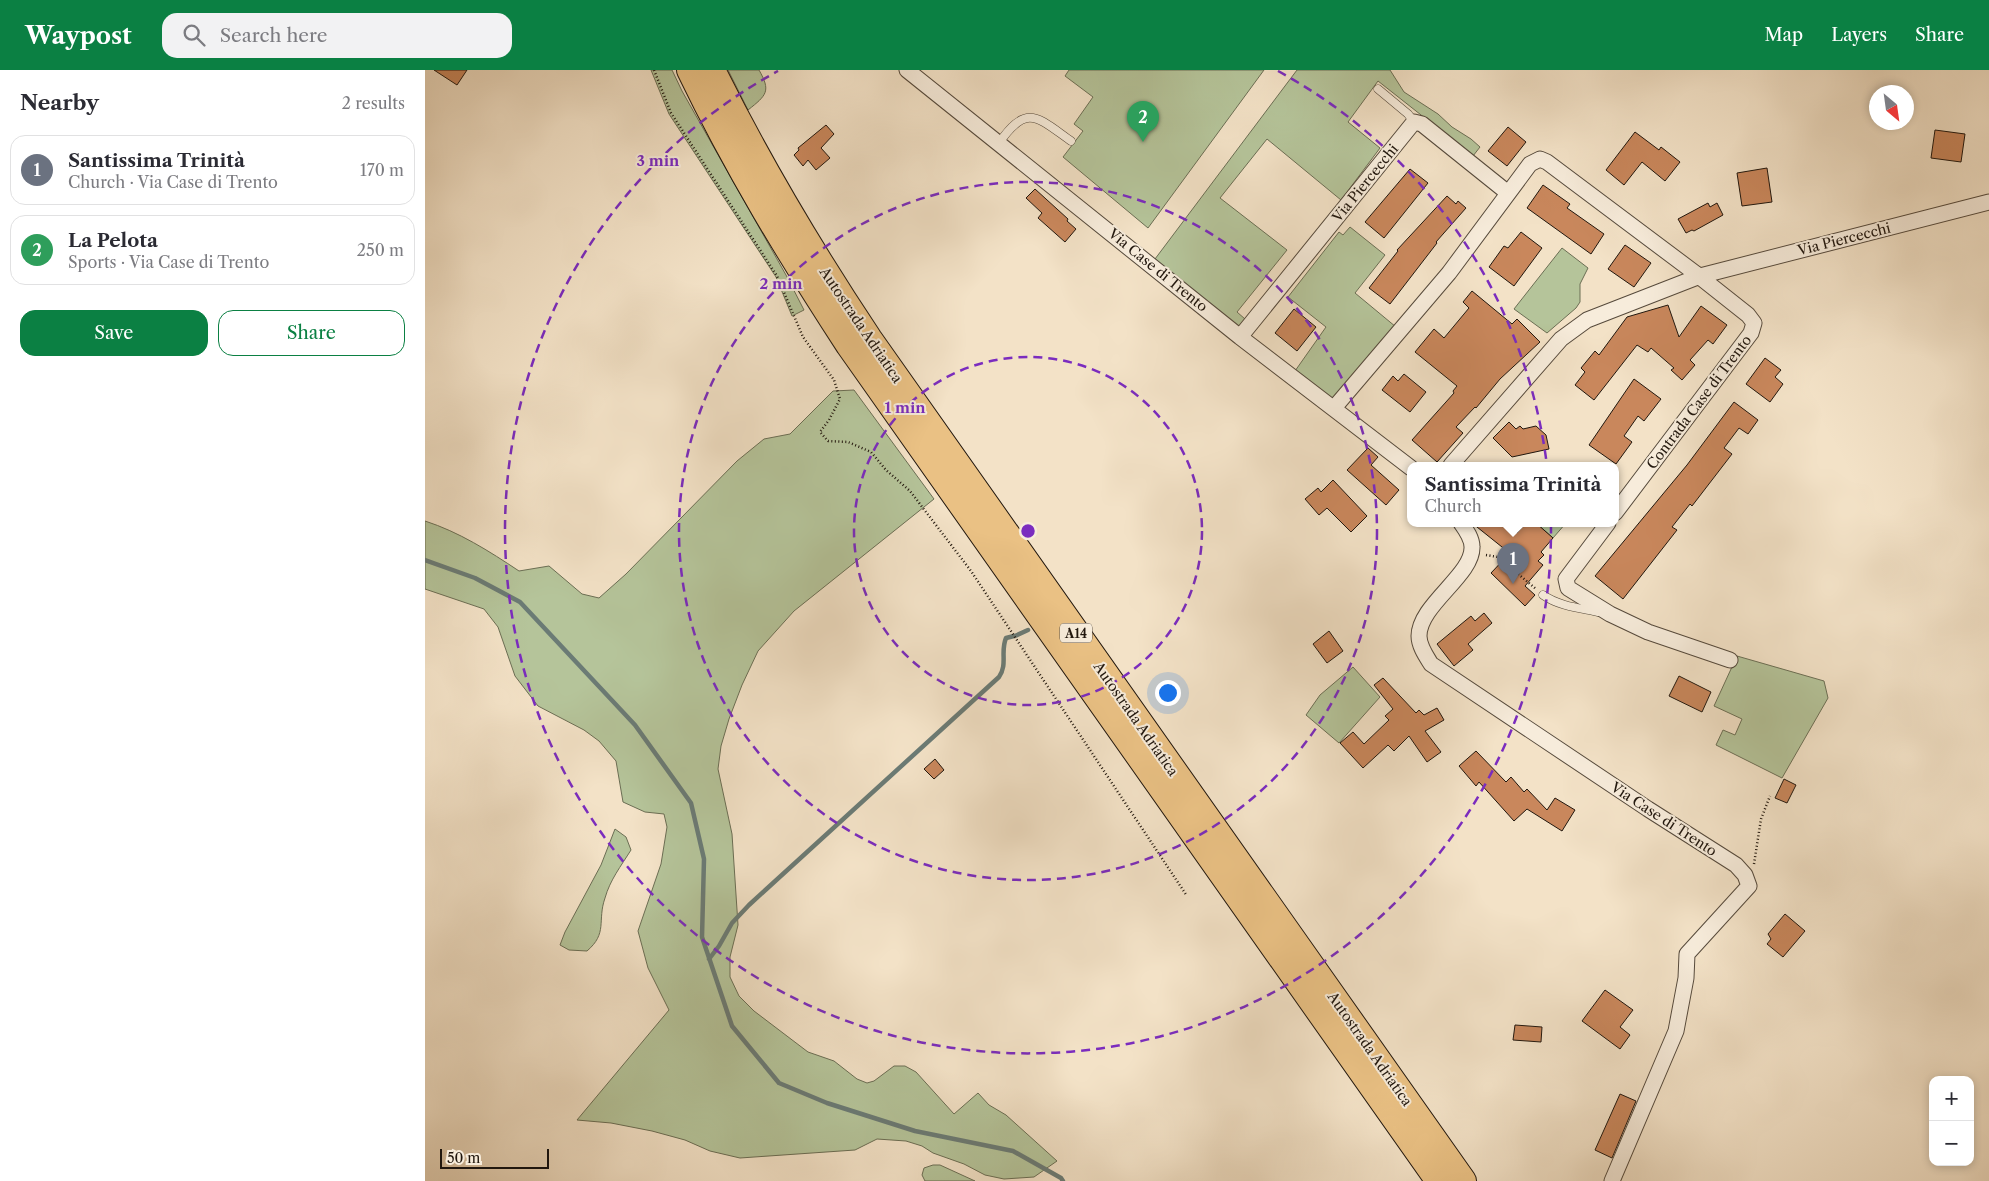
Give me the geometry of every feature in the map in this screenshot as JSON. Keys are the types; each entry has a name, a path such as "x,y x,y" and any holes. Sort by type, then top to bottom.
{"highway":[{"name":"Autostrada Adriatica","path":"690,70 712,115 765,212 849,345 1439,1181"},
{"name":"Autostrada Adriatica","path":"712,70 765,171 803,238 869,339 1463,1181"}],"street":[{"name":"Via Case di Trento","path":"907,70 1241,337 1407,465"},
{"path":"1414,122 1422,124 1508,193"},
{"name":"Via Piercecchi","path":"1241,337 1414,122"},
{"path":"1333,408 1449,273 1530,164 1540,159 1547,162 1700,276"},
{"name":"Via Piercecchi","path":"1454,462 1561,339 1587,320 1700,276 1989,202"},
{"name":"Contrada Case di Trento","path":"1619,508 1751,333 1754,323 1748,315 1700,276"},
{"path":"1463,527 1472,542 1472,553"},
{"path":"1605,527 1566,579 1568,588 1610,614 1648,632 1730,660"},
{"name":"Via Case di Trento","path":"1472,553 1467,564 1423,622 1419,638 1431,664 1648,809 1736,865 1745,875"},
{"path":"1611,1181 1676,1030 1687,954 1749,886 1745,875"}],"lane":[{"path":"1377,89 1408,114 1414,122"},
{"path":"999,143 1011,127 1021,119 1029,118 1040,118 1071,140"},
{"path":"1543,594 1549,599 1567,606 1610,614"}],"path":[{"path":"654,70 671,113 777,276 803,337 834,380 840,399 820,432 828,441 848,442 871,452 886,470 910,491 971,571 1187,896"},
{"path":"1472,553 1498,557 1543,594"},
{"path":"1745,875 1753,865 1761,819 1770,796"}],"green space":[{"path":"651,70 672,70 804,310 792,316 776,277 669,114"},
{"path":"728,70 759,70 763,77 766,88 765,92 748,110"},
{"path":"1069,70 1264,70 1148,228 1063,157 1083,131 1074,124 1093,97 1065,76"},
{"path":"1297,70 1390,70 1404,92 1438,114 1452,127 1480,147 1473,156 1378,81 1348,122 1380,148 1341,200 1267,139 1220,198 1287,250 1237,312 1245,319 1238,329 1155,259"},
{"path":"1350,227 1385,255 1355,293 1396,327 1336,401 1295,371 1326,327 1288,297 1339,232 1343,235"},
{"path":"1562,248 1588,268 1580,284 1580,302 1576,308 1547,333 1514,309"},
{"path":"854,390 934,499 794,611 758,651 742,685 721,746 718,769 732,834 738,925 730,957 730,977 739,996 754,1011 808,1052 834,1061 857,1079 867,1083 874,1081 894,1066 905,1066 916,1072 954,1114 978,1093 989,1105 1006,1115 1057,1161 1034,1177 1004,1179 985,1175 964,1164 906,1141 877,1139 855,1150 740,1158 710,1151 685,1140 652,1131 611,1123 577,1120 669,1010 648,968 638,931 661,864 667,827 664,814 645,812 623,802 616,761 599,741 584,730 538,706 515,676 498,627 484,609 425,589 425,521 462,536 519,571 549,566 582,594 599,598 626,574 737,461 764,439 790,434 833,391"},
{"path":"1541,527 1563,527 1553,538"},
{"path":"1737,656 1824,681 1828,698 1782,778 1716,745 1723,730 1735,735 1742,719 1714,706"},
{"path":"1353,667 1380,697 1339,743 1306,715 1320,695"},
{"path":"615,829 626,837 631,850 607,891 598,938 587,951 569,950 560,945 601,865"},
{"path":"940,1165 975,1181 925,1181 922,1175 924,1168"}],"building":[{"path":"434,70 467,70 457,85"},
{"path":"826,125 834,134 821,148 830,158 816,170 808,160 803,166 794,155 799,150 798,148"},
{"path":"1508,127 1526,142 1507,166 1488,151"},
{"path":"1935,130 1965,134 1961,162 1931,158"},
{"path":"1635,132 1659,150 1661,147 1680,162 1665,181 1642,162 1624,185 1606,170"},
{"path":"1767,168 1772,202 1742,206 1737,173"},
{"path":"1410,169 1428,183 1384,238 1365,222"},
{"path":"1543,185 1570,204 1567,208 1604,234 1591,254 1527,208"},
{"path":"1035,189 1068,219 1067,221 1076,229 1065,242 1038,218 1042,213 1026,198"},
{"path":"1447,196 1456,204 1458,201 1466,208 1436,242 1390,304 1369,288 1397,250"},
{"path":"1708,203 1710,207 1717,203 1723,215 1694,231 1686,233 1678,219"},
{"path":"1521,232 1542,248 1514,286 1489,267 1504,246 1508,248"},
{"path":"1625,245 1651,263 1634,287 1608,269"},
{"path":"1472,291 1512,324 1517,319 1540,342 1500,379 1476,408 1456,427 1463,433 1437,462 1412,440 1454,393 1453,391 1457,386 1415,352 1434,329 1444,338 1469,308 1463,302"},
{"path":"1668,305 1679,337 1701,306 1727,325 1713,344 1708,340 1690,360 1695,365 1682,380 1671,370 1674,368 1651,348 1648,352 1637,345 1594,400 1575,385 1585,372 1581,368 1595,351 1599,355 1627,317"},
{"path":"1294,309 1316,327 1297,351 1275,333"},
{"path":"1765,358 1781,370 1775,377 1783,384 1770,402 1746,384"},
{"path":"1404,374 1426,392 1410,412 1382,390 1393,376 1398,381"},
{"path":"1634,379 1661,399 1644,421 1638,416 1624,436 1632,442 1617,462 1613,462 1589,445"},
{"path":"1734,402 1758,420 1748,434 1739,428 1724,448 1732,454 1692,506 1690,504 1672,527 1677,530 1623,599 1595,576 1687,465"},
{"path":"1509,422 1516,429 1520,426 1523,429 1536,426 1546,435 1549,449 1512,457 1493,438"},
{"path":"1368,448 1378,457 1371,465 1399,490 1386,505 1347,470"},
{"path":"1333,480 1367,516 1351,532 1327,508 1319,515 1305,499 1318,488 1321,492"},
{"path":"1477,527 1510,527 1517,533 1522,527 1541,527 1553,538 1541,552 1544,555 1538,561 1543,565 1525,586 1535,595 1525,606 1491,573 1508,555 1507,551"},
{"path":"1484,613 1492,623 1468,644 1473,650 1454,666 1437,644 1471,616 1475,621"},
{"path":"1329,631 1343,651 1327,663 1313,644"},
{"path":"1679,676 1711,692 1702,712 1669,696"},
{"path":"1383,678 1416,713 1419,710 1424,715 1437,708 1444,720 1425,731 1441,752 1427,762 1409,736 1394,751 1388,745 1363,768 1340,743 1353,732 1364,744 1389,720 1385,716 1393,709 1374,685"},
{"path":"1476,751 1506,782 1511,777 1524,792 1527,789 1547,810 1555,798 1575,810 1562,831 1527,809 1514,821 1479,782 1476,786 1459,766"},
{"path":"935,759 944,770 934,779 924,769"},
{"path":"1784,779 1796,785 1787,803 1775,798"},
{"path":"1785,914 1805,931 1783,957 1767,944 1771,939 1768,934"},
{"path":"1605,990 1633,1010 1620,1027 1630,1035 1620,1049 1582,1021"},
{"path":"1515,1025 1542,1027 1541,1042 1513,1040"},
{"path":"1620,1094 1636,1101 1612,1158 1595,1150"}],"waterway":[{"path":"425,560 475,578 520,602 635,725 691,803 704,859 702,937 732,1026 779,1083 827,1103 915,1131 1013,1151 1061,1178 1063,1181"},
{"path":"1015,636 1028,630"},
{"path":"709,959 732,923 749,905 999,677 1004,663 1004,643 1006,638 1014,636"}],"place":[{"name":"La Pelota","path":"1143,142"},
{"name":"Santissima Trinità","path":"1513,584"}]}
